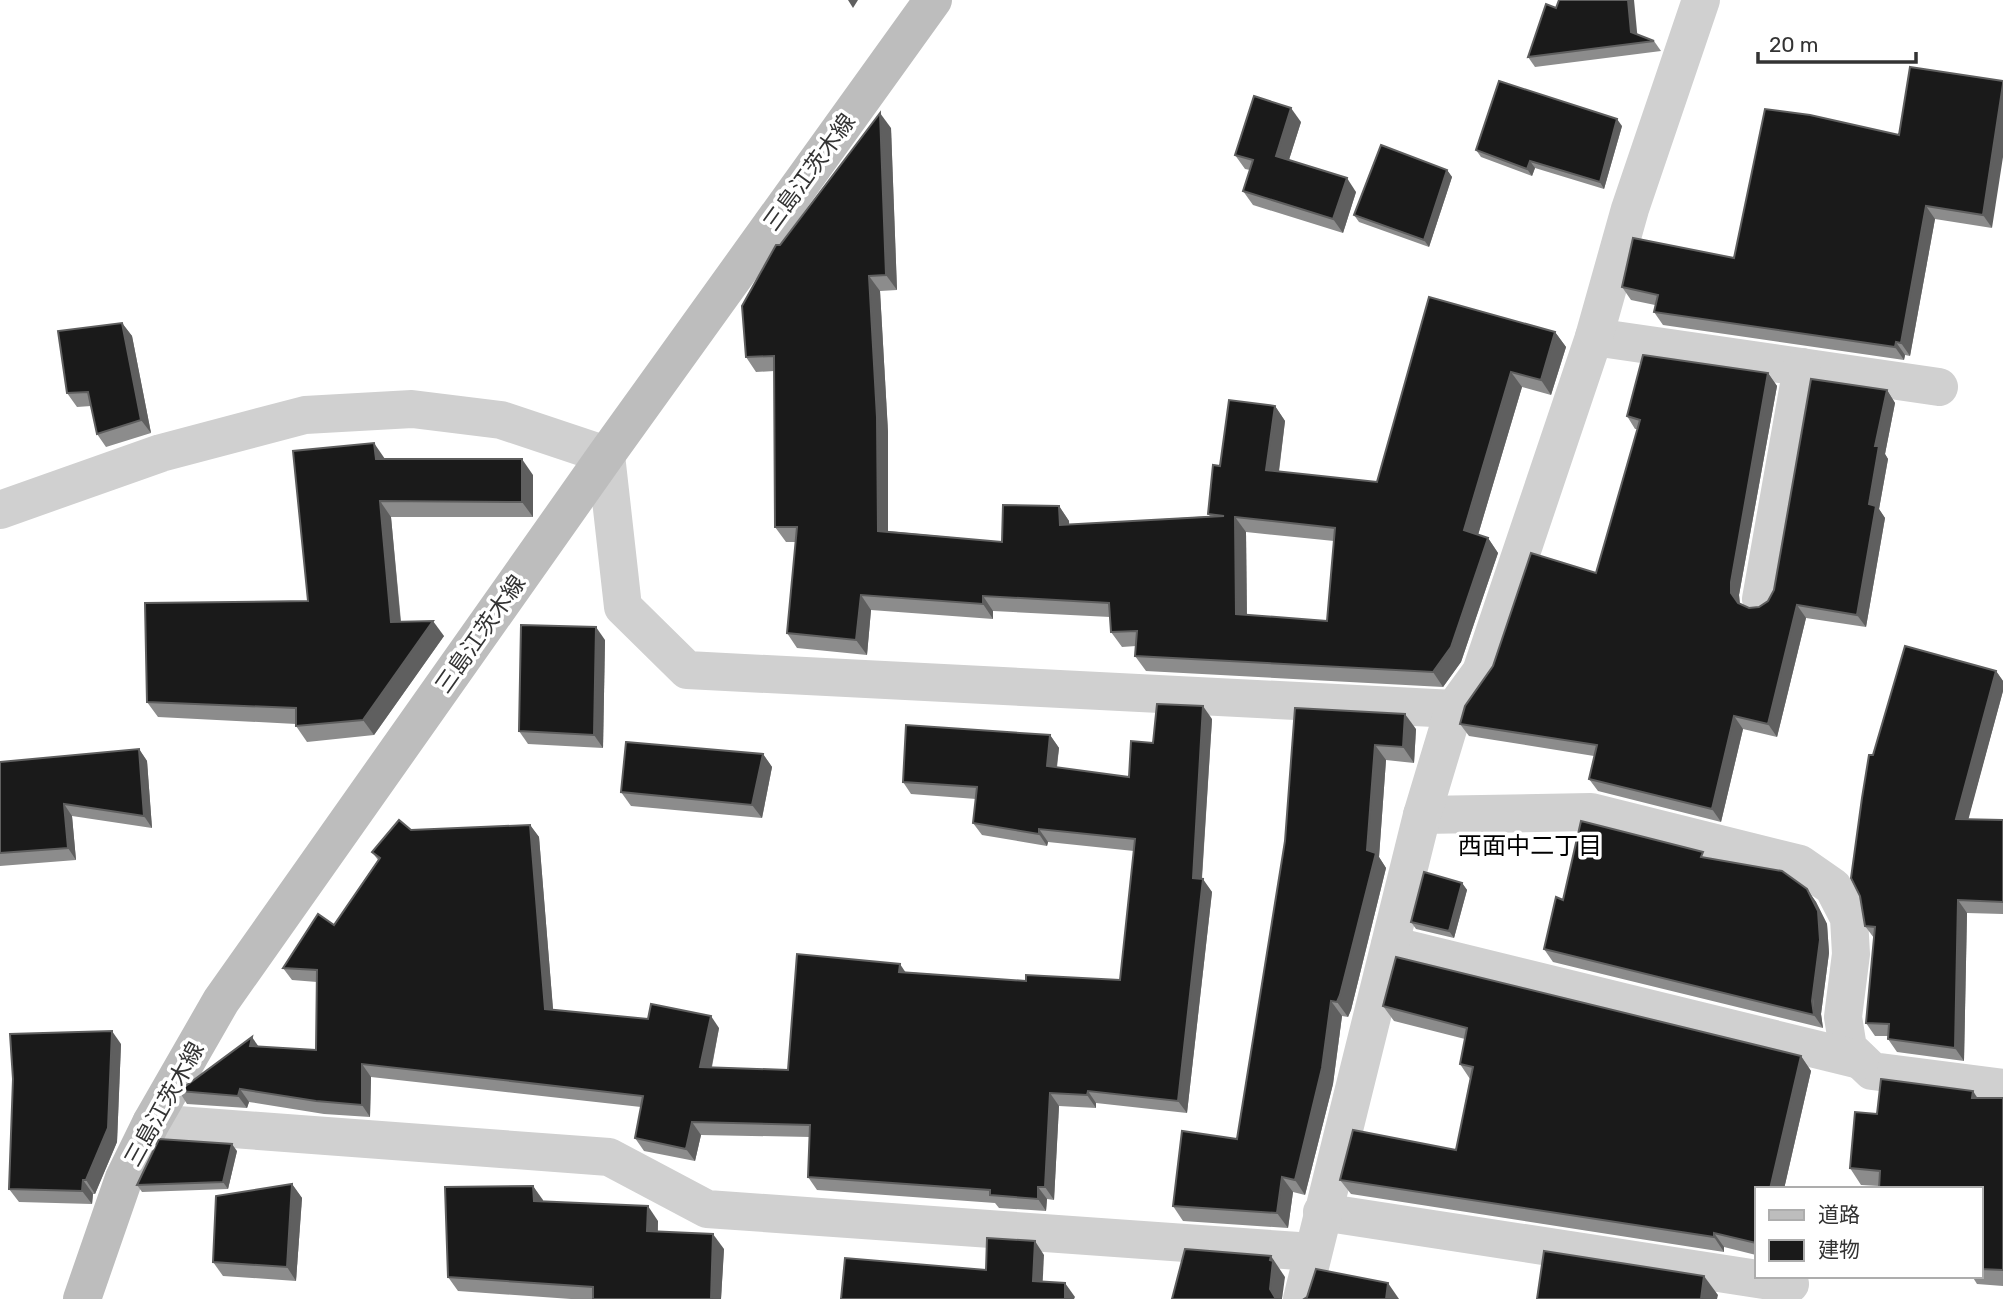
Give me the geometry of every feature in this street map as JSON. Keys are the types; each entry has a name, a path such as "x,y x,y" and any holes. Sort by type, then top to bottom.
{"main road":[{"name":"三島江茨木線","path":"82,1299 124,1178 151,1123 221,1001 606,455 933,0"}],"street":[{"path":"1302,1299 1422,814 1454,709 1481,672 1594,337 1630,209 1701,0"},
{"path":"1594,337 1939,387"},
{"path":"1761,599 1802,367"},
{"path":"0,510 161,453 304,415 412,409 501,420 606,455 623,607 687,670 1454,709"},
{"path":"1422,814 1591,812 1800,864 1833,887 1849,918 1851,954 1843,1017 1848,1048 1872,1071 2003,1088"},
{"path":"1390,945 1860,1060"},
{"path":"151,1123 609,1157 707,1209 1313,1252"},
{"path":"1322,1212 1790,1284"}],"building":[{"path":"1559,0 1628,0 1631,32 1654,41 1528,57 1546,4 1556,8"},
{"path":"1910,67 2003,81 2003,84 1983,215 1926,206 1901,343 1896,342 1895,347 1654,312 1658,295 1622,287 1633,238 1734,258 1765,109 1810,115 1899,135"},
{"path":"1499,81 1617,119 1600,182 1530,161 1527,169 1476,150"},
{"path":"1254,96 1291,108 1276,156 1347,178 1333,219 1243,191 1253,160 1235,155"},
{"path":"880,113 886,275 869,276 877,417 878,531 1002,542 1003,505 1059,506 1060,525 1224,516 1208,514 1213,465 1220,466 1229,400 1275,406 1266,470 1377,482 1429,297 1555,332 1541,380 1511,372 1464,530 1488,538 1451,647 1433,672 1135,656 1137,631 1111,632 1109,603 983,596 983,604 861,595 856,640 787,633 797,527 775,527 774,356 746,357 742,306 776,245 780,245","holes":["1235,517 1335,528 1327,621 1236,614"]},
{"path":"1381,145 1447,170 1424,240 1354,215"},
{"path":"122,323 141,420 97,434 88,392 67,393 58,331"},
{"path":"1643,355 1768,373 1731,582 1731,593 1738,603 1749,608 1759,607 1768,601 1774,590 1811,379 1887,390 1875,446 1879,446 1869,504 1876,506 1857,615 1797,605 1768,724 1734,716 1712,809 1589,779 1597,745 1460,724 1465,706 1493,666 1531,553 1596,573 1640,420 1627,416"},
{"path":"374,443 376,459 522,459 522,502 380,501 391,622 433,621 363,720 296,726 296,708 147,702 145,603 308,601 293,451"},
{"path":"521,625 596,627 594,735 519,731"},
{"path":"1905,646 1996,671 1956,819 2003,820 2003,902 1958,900 1955,1048 1888,1039 1889,1024 1866,1023 1875,927 1865,926 1860,896 1851,878 1869,755 1873,755"},
{"path":"1157,704 1203,706 1193,878 1203,879 1178,1101 1088,1091 1087,1095 1050,1093 1045,1187 1038,1187 1038,1199 990,1195 990,1190 808,1177 810,1125 692,1122 686,1149 635,1138 643,1096 362,1064 362,1105 240,1089 238,1096 179,1091 252,1037 250,1046 316,1050 317,970 283,968 318,914 334,925 380,858 372,852 399,820 411,830 530,825 545,1009 648,1019 651,1004 711,1016 700,1067 788,1070 797,954 900,964 899,972 1026,981 1026,975 1120,980 1135,839 1039,829 1039,834 973,823 977,787 903,782 906,725 1050,735 1047,766 1129,777 1131,741 1153,743"},
{"path":"1295,708 1405,714 1403,747 1375,745 1367,850 1376,853 1340,995 1337,1002 1331,1001 1322,1068 1295,1180 1282,1177 1277,1213 1173,1206 1182,1131 1237,1139 1285,841"},
{"path":"626,742 763,754 752,805 621,792"},
{"path":"139,749 144,816 64,804 68,848 0,853 0,762"},
{"path":"1581,821 1703,852 1701,857 1782,871 1807,889 1818,911 1820,940 1812,1001 1814,1015 1544,949 1556,897 1563,900"},
{"path":"1424,872 1462,883 1449,931 1411,922"},
{"path":"1396,957 1801,1056 1770,1187 1755,1187 1755,1243 1714,1233 1714,1237 1340,1180 1353,1130 1456,1150 1473,1067 1460,1064 1467,1028 1383,1006"},
{"path":"112,1031 108,1128 86,1180 83,1180 82,1191 9,1189 13,1079 10,1034"},
{"path":"1881,1079 1973,1091 1972,1098 2003,1098 2003,1270 1982,1269 1982,1187 1879,1187 1880,1171 1850,1168 1855,1112 1877,1114"},
{"path":"159,1139 232,1144 223,1182 137,1185"},
{"path":"292,1184 287,1267 213,1262 216,1196"},
{"path":"533,1186 534,1201 648,1206 647,1231 713,1234 711,1299 593,1299 593,1287 448,1277 445,1187"},
{"path":"987,1238 1035,1241 1033,1281 1065,1283 1065,1299 841,1299 845,1258 986,1270"},
{"path":"1185,1249 1271,1256 1270,1260 1273,1261 1270,1289 1276,1299 1172,1299"},
{"path":"1544,1251 1704,1276 1701,1299 1537,1299"},
{"path":"1316,1269 1388,1283 1386,1299 1304,1299"}],"district":[{"name":"西面中二丁目","path":"1530,846"}]}
